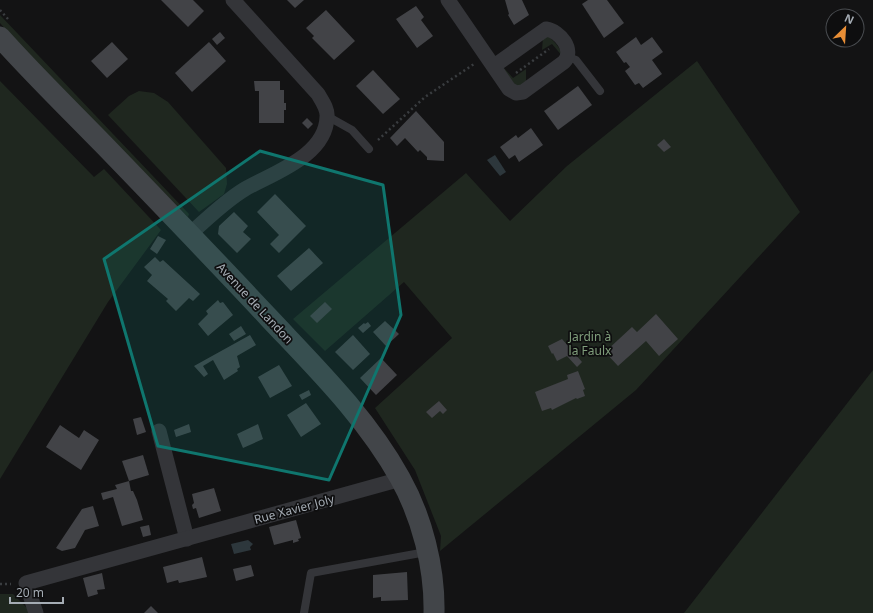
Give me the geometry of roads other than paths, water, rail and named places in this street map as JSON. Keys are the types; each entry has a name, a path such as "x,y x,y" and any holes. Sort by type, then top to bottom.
{"street":[{"path":"190,234 240,193 307,153 322,134 327,116 324,105 318,94 233,0"},
{"path":"448,0 494,60 509,89 516,93 520,93 566,60 568,48 556,32 546,29 494,60"},
{"name":"Avenue de Landon","path":"0,36 190,234 342,397 382,448 401,479 412,505 427,552 432,580 434,613"},
{"path":"159,430 187,539"},
{"name":"Rue Xavier Joly","path":"36,613 26,583 401,479"}],"lane":[{"path":"566,60 576,60 600,91"},
{"path":"327,116 352,130 369,149"},
{"path":"304,613 311,573 427,552"}],"park label":[{"name":"Jardin à la Faulx","path":"590,343"}]}
